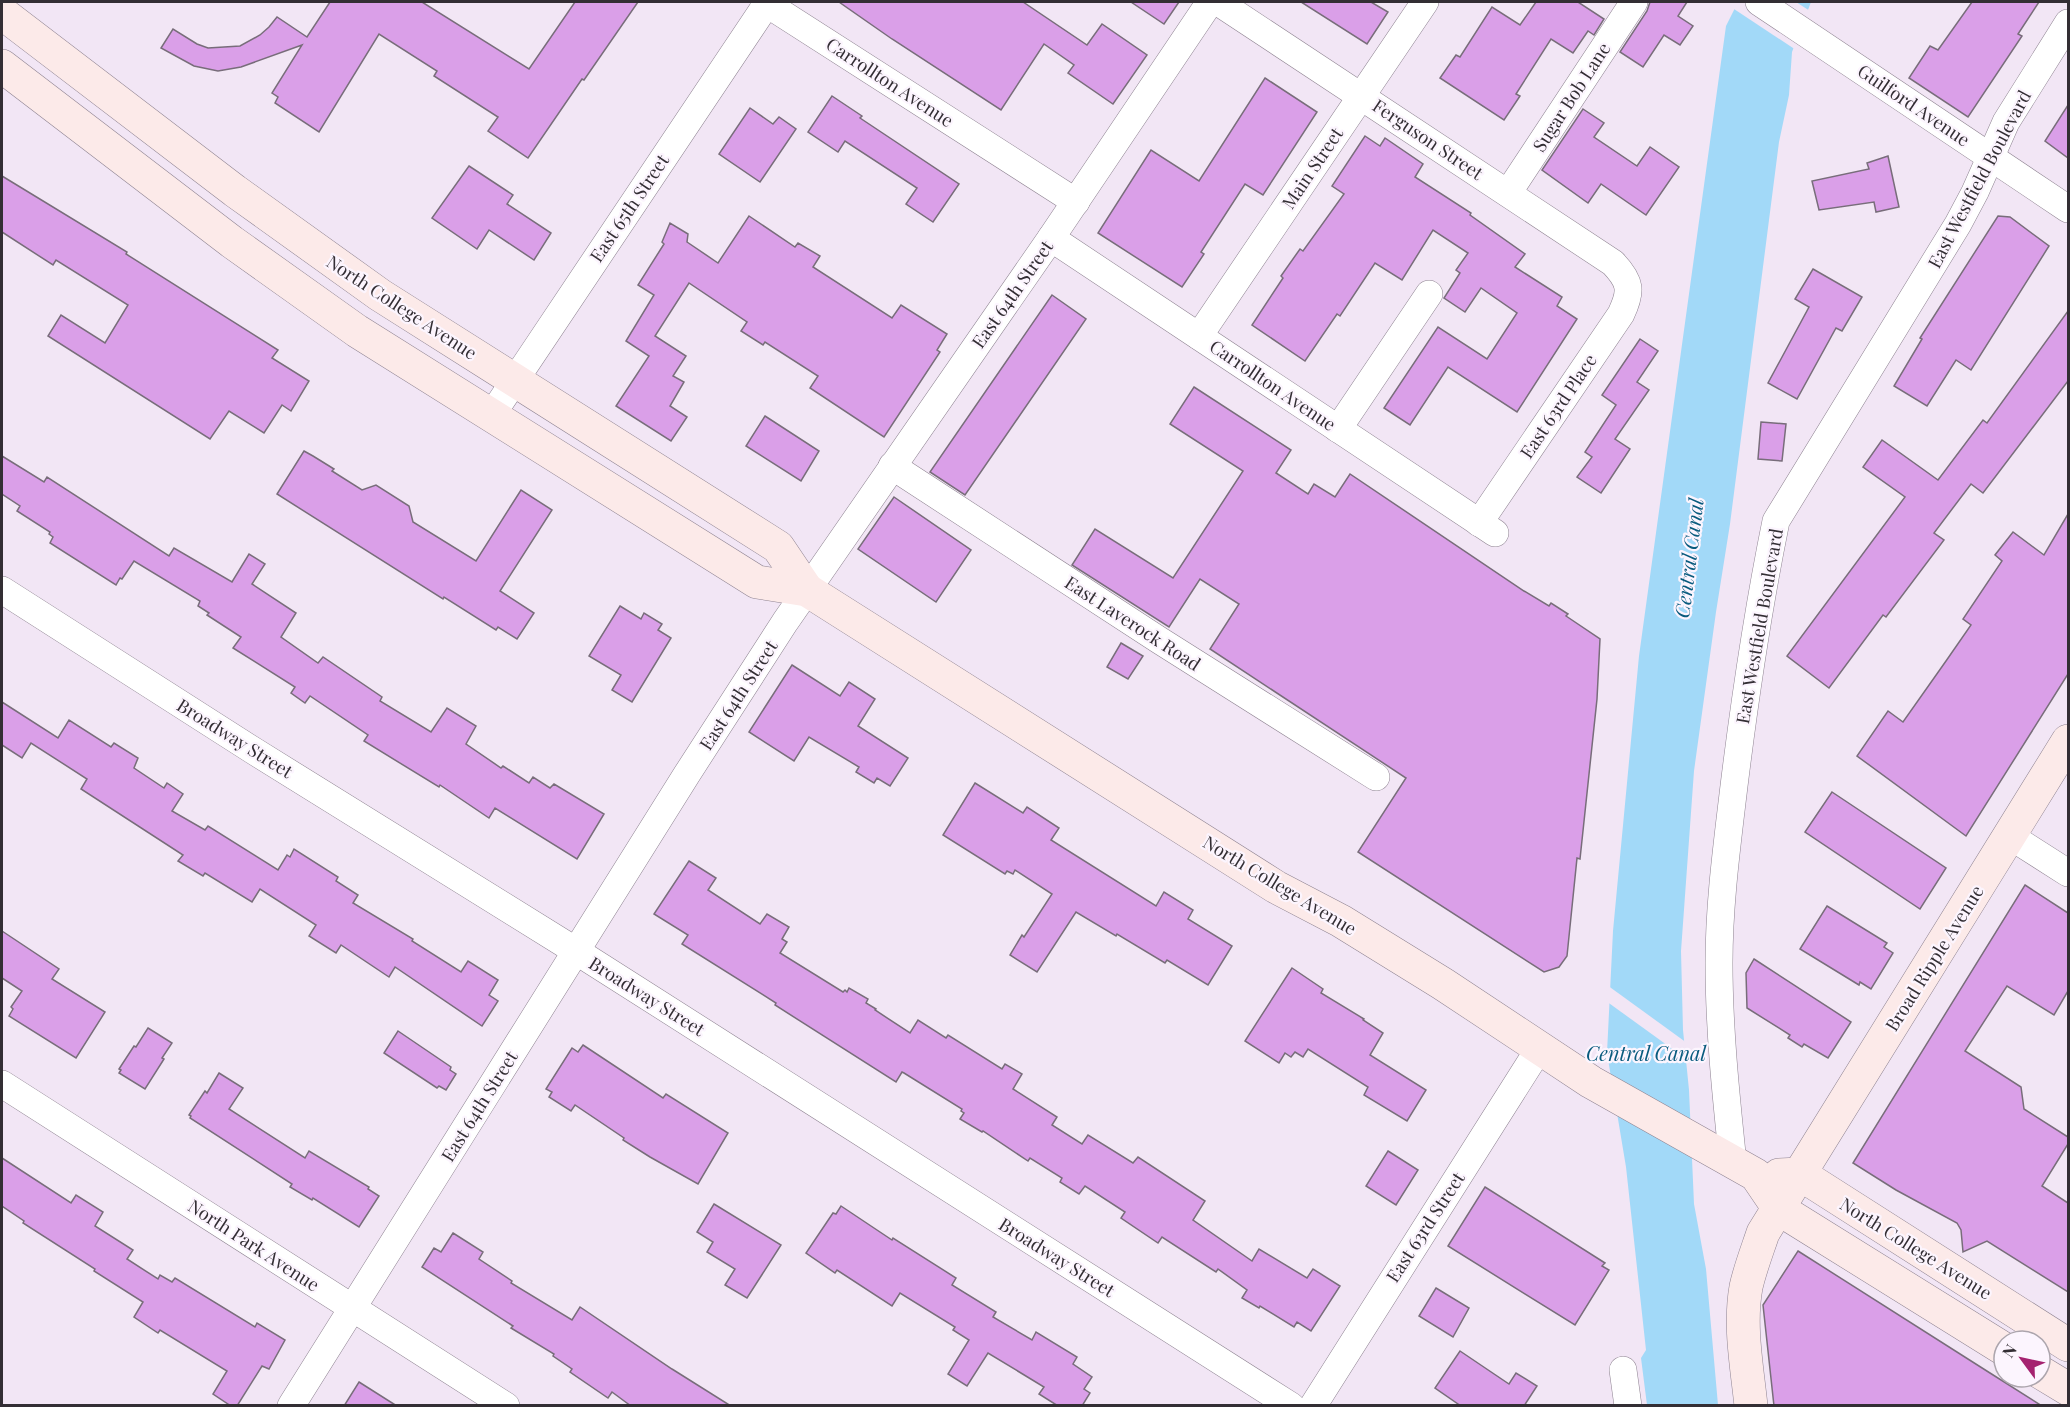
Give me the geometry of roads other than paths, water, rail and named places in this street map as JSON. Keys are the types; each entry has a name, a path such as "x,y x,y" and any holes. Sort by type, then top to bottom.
{"main road":[{"name":"North College Avenue","path":"2,13 281,226 380,295 778,547 807,590"},
{"name":"North College Avenue","path":"2,66 232,242 370,340 757,582 807,590 1276,887 1341,921 1443,984 1592,1082 1735,1164 1779,1209 1992,1342"},
{"name":"Broad Ripple Avenue","path":"1800,1174 2068,741"},
{"path":"1735,1164 1800,1174 1763,1233 1754,1256 1746,1290 1744,1329 1751,1406"},
{"name":"North College Avenue","path":"1800,1174 2068,1345"},
{"path":"2052,1379 2068,1389"}],"street":[{"name":"Carrollton Avenue","path":"766,2 1076,202"},
{"name":"East 65th Street","path":"491,416 766,2"},
{"name":"East 64th Street","path":"291,1406 576,951 807,590 1076,202 1210,2"},
{"name":"Ferguson Street","path":"1218,2 1613,263 1623,273 1629,286"},
{"name":"Main Street","path":"1199,336 1425,2"},
{"name":"Sugar Bob Lane","path":"1508,193 1634,2"},
{"name":"Guilford Avenue","path":"1759,2 2068,209"},
{"name":"East Westfield Boulevard","path":"1735,1164 1722,1036 1720,926 1724,872 1747,684 1764,578 1776,521 1958,224 2006,122 2068,23"},
{"name":"Carrollton Avenue","path":"1051,238 1487,528"},
{"name":"East 63rd Place","path":"1487,528 1621,314 1628,300 1629,286"},
{"path":"1338,429 1429,294"},
{"name":"East Laverock Road","path":"892,466 1159,640 1376,777"},
{"name":"Broadway Street","path":"2,590 576,951 1291,1406"},
{"path":"2010,836 2068,873"},
{"name":"East 63rd Street","path":"1313,1406 1539,1049"},
{"name":"North Park Avenue","path":"2,1084 506,1406"},
{"path":"1623,1370 1628,1406"}],"water":[{"name":"Central Canal","path":"1738,2 1811,2 1792,52 1789,95 1779,142 1730,524 1694,771 1681,951 1683,1030 1689,1090 1694,1204 1706,1269 1718,1405 1647,1405 1641,1358 1646,1350 1626,1167 1607,1053 1613,931 1639,656 1726,26"}]}
